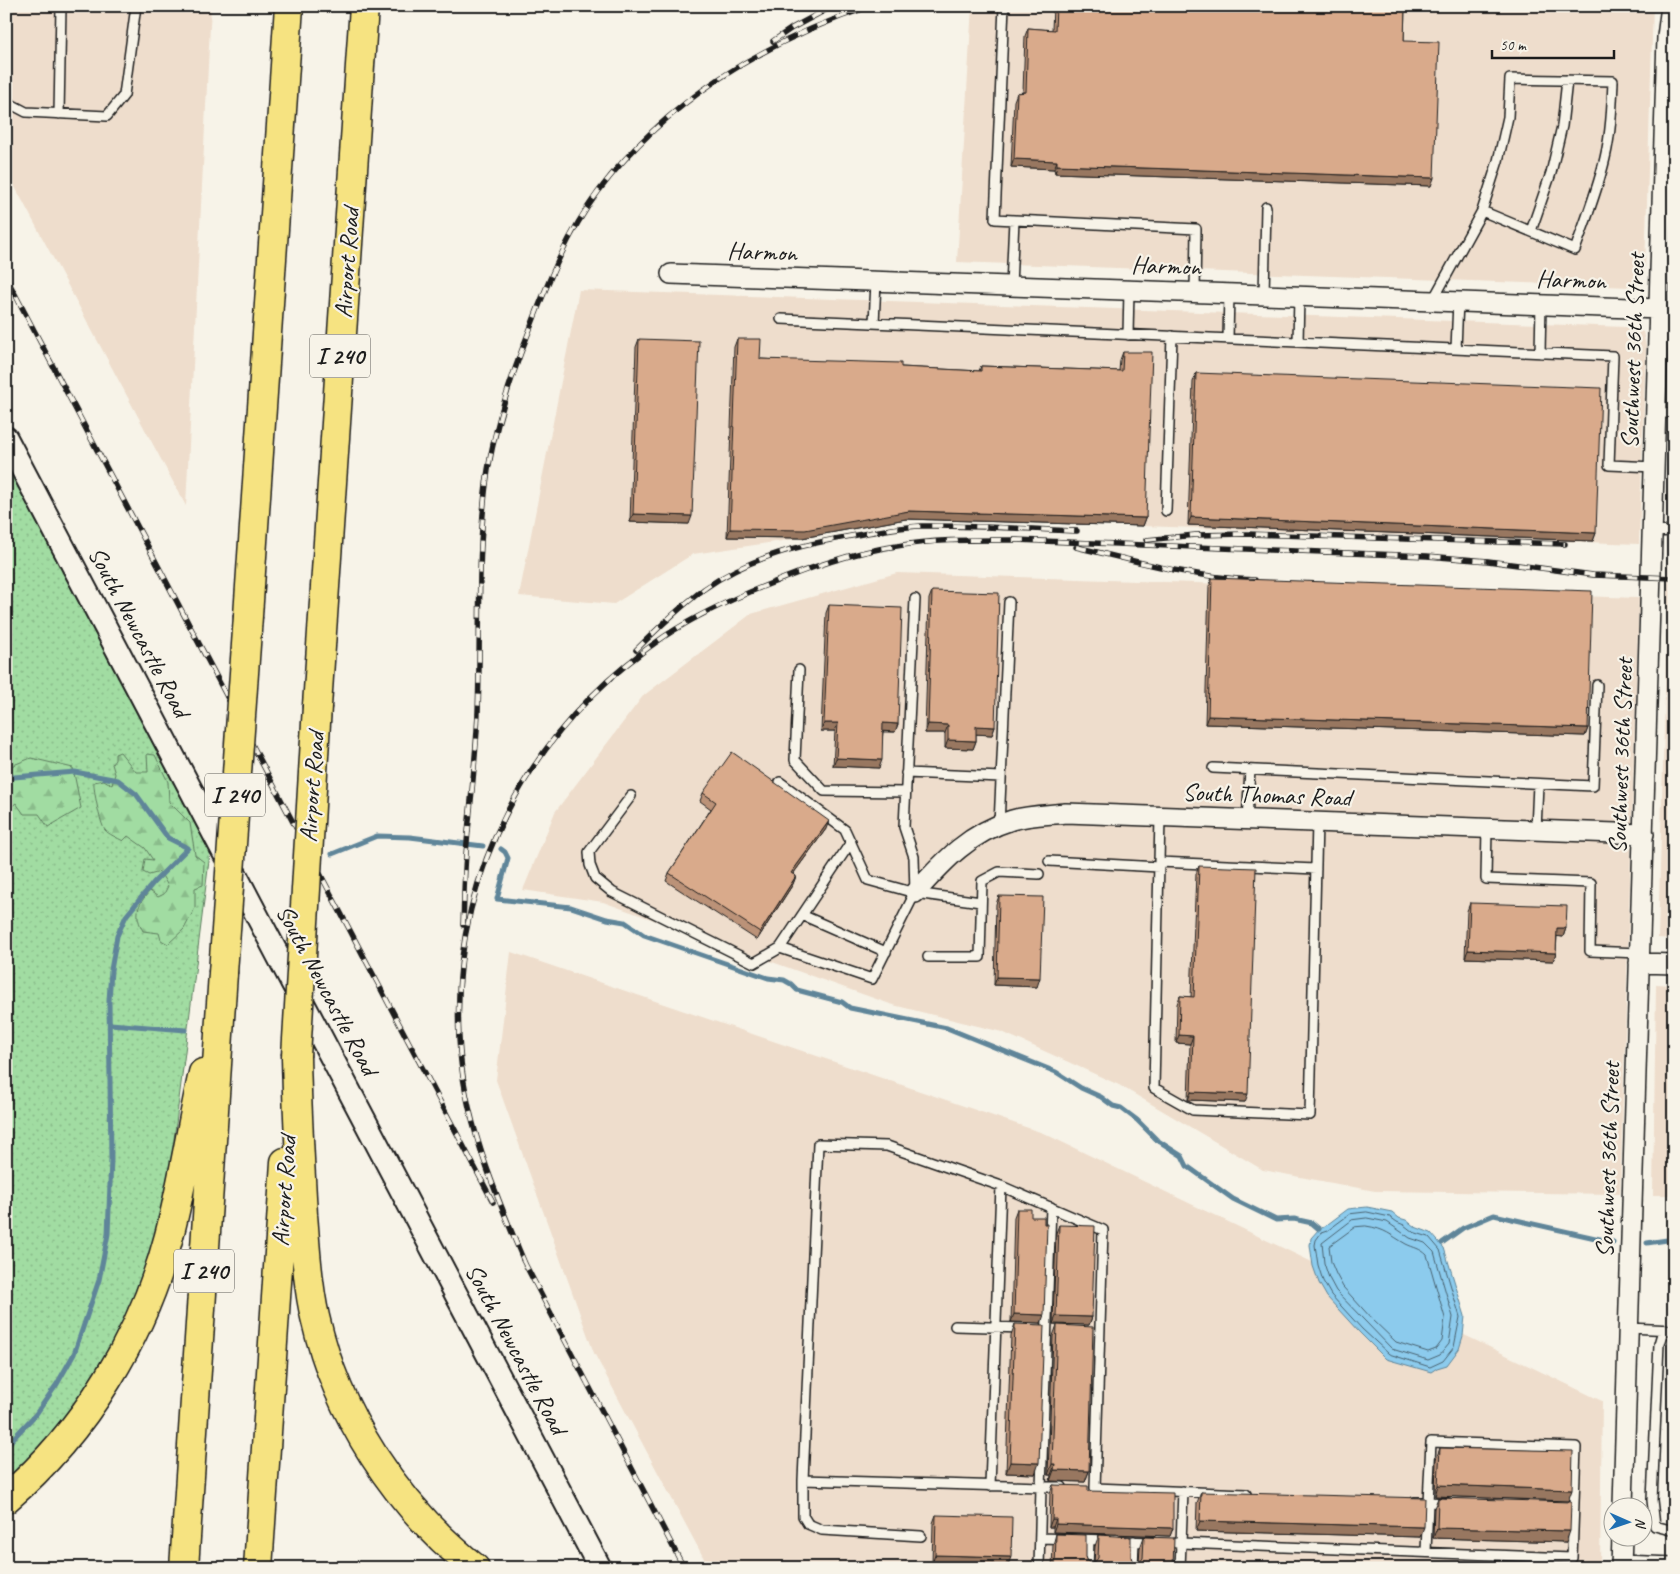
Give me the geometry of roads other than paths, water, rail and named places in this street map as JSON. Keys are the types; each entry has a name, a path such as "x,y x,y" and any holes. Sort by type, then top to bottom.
{"highway":[{"name":"I 240","path":"184,1568 289,6"},
{"name":"Airport Road","path":"258,1568 293,1116 317,706 364,6"},
{"path":"6,1499 48,1458 78,1422 108,1379 132,1334 147,1300 169,1236 223,973"},
{"path":"293,1116 308,1283 314,1316 337,1388 360,1434 402,1495 430,1526 475,1568"}],"street":[{"name":"Southwest 36th Street","path":"1623,1496 1655,467 1665,413 1660,309 1667,282 1670,110 1667,37 1671,6"},
{"name":"Harmon","path":"671,274 1660,309"},
{"name":"South Newcastle Road","path":"6,438 600,1568"},
{"name":"South Thomas Road","path":"915,893 946,859 968,841 999,825 1035,815 1066,813 1644,834"},
{"path":"1639,958 1674,964"},
{"path":"1622,1546 1621,1566 1674,1567"}],"lane":[{"path":"59,114 61,6"},
{"path":"6,99 7,102 26,112 107,116 124,95 136,6"},
{"path":"1004,6 995,219 1196,229 1195,292"},
{"path":"1433,300 1482,210 1498,162 1508,117 1510,79 1613,81 1612,118 1606,156 1595,195 1575,250 1482,210"},
{"path":"1531,231 1551,173 1562,126 1567,80"},
{"path":"1264,295 1266,208"},
{"path":"1012,286 1014,220"},
{"path":"874,323 876,282"},
{"path":"1128,335 1129,290"},
{"path":"1228,339 1229,293"},
{"path":"1298,342 1299,296"},
{"path":"1456,349 1458,301"},
{"path":"1540,353 1541,304"},
{"path":"780,319 1613,356 1609,465 1655,467"},
{"path":"1166,511 1172,336"},
{"path":"1653,532 1674,531"},
{"path":"780,948 872,979 915,893 914,857 904,827 915,599"},
{"path":"999,825 1009,602"},
{"path":"799,670 795,760 824,791 906,792"},
{"path":"1213,768 1593,786 1597,685"},
{"path":"1247,820 1250,770"},
{"path":"906,773 1001,777"},
{"path":"780,782 845,830 868,880 915,893 981,902"},
{"path":"1536,830 1538,784"},
{"path":"630,796 589,852 590,865 595,878 612,892 754,963 780,948 850,842"},
{"path":"1160,817 1154,1088 1193,1110 1310,1115 1317,822"},
{"path":"1487,828 1486,879 1591,883 1590,951 1639,958"},
{"path":"1049,861 1316,869"},
{"path":"928,957 980,957 982,881 999,872 1038,874"},
{"path":"802,915 886,952"},
{"path":"921,1536 822,1530 808,1524 803,1516 802,1480 818,1144 887,1146 1001,1186 1103,1230 1095,1332 1090,1488 1252,1494"},
{"path":"990,1486 1001,1186"},
{"path":"1039,1568 1042,1329 1051,1207"},
{"path":"955,1326 1042,1329"},
{"path":"1628,1328 1674,1330"},
{"path":"1663,1330 1659,1344 1652,1500 1655,1526 1674,1531"},
{"path":"1040,1538 1572,1558 1576,1447 1430,1442 1426,1552"},
{"path":"802,1480 1068,1488"},
{"path":"1180,1568 1183,1491"},
{"path":"1408,1502 1457,1503"},
{"path":"1564,1506 1573,1507"},
{"path":"1088,1540 1088,1568"},
{"path":"1133,1568 1134,1541"}],"water":[{"path":"1367,1207 1392,1212 1415,1227 1431,1233 1444,1248 1465,1316 1463,1336 1459,1349 1447,1365 1431,1372 1386,1359 1327,1297 1319,1283 1313,1266 1311,1238 1319,1229 1348,1209"}],"waterway":[{"path":"6,779 75,772 118,780 136,794 168,838 188,848 154,882 126,916 117,936 111,970 109,1001 111,1159 108,1234 99,1280 74,1354 57,1384 36,1414 6,1446"},
{"path":"332,854 377,836 410,837 483,846"},
{"path":"501,849 508,858 497,899 571,907 607,919 625,922 644,935 768,978 784,980 797,990 842,1002 850,1008 947,1028 1056,1072 1081,1088 1101,1097 1113,1106 1121,1108 1137,1120 1157,1140 1182,1156 1187,1166 1233,1199 1276,1220 1294,1219 1312,1223 1319,1229"},
{"path":"110,1024 186,1030"},
{"path":"1442,1243 1463,1228 1494,1215 1613,1242"},
{"path":"1647,1243 1674,1239"}],"railway":[{"path":"773,41 792,28 833,6"},
{"path":"463,925 465,863 477,730 480,561 488,470 495,434 511,381 552,275 577,224 598,192 625,159 654,129 686,102 756,56 832,20 871,6"},
{"path":"6,277 493,1202"},
{"path":"636,650 686,603 704,589 739,568 778,553 873,532 921,526 1077,531"},
{"path":"1146,540 1195,535 1247,534 1565,544"},
{"path":"526,1266 482,1155 467,1098 462,1068 459,1038 460,977 469,919 485,863 508,810 538,760 575,714 617,673 677,628 741,596 831,561 864,552 942,541 1016,540 1427,556 1488,561 1593,575 1674,578"},
{"path":"1076,547 1187,572 1232,579 1255,580"},
{"path":"523,1260 684,1568"}]}
